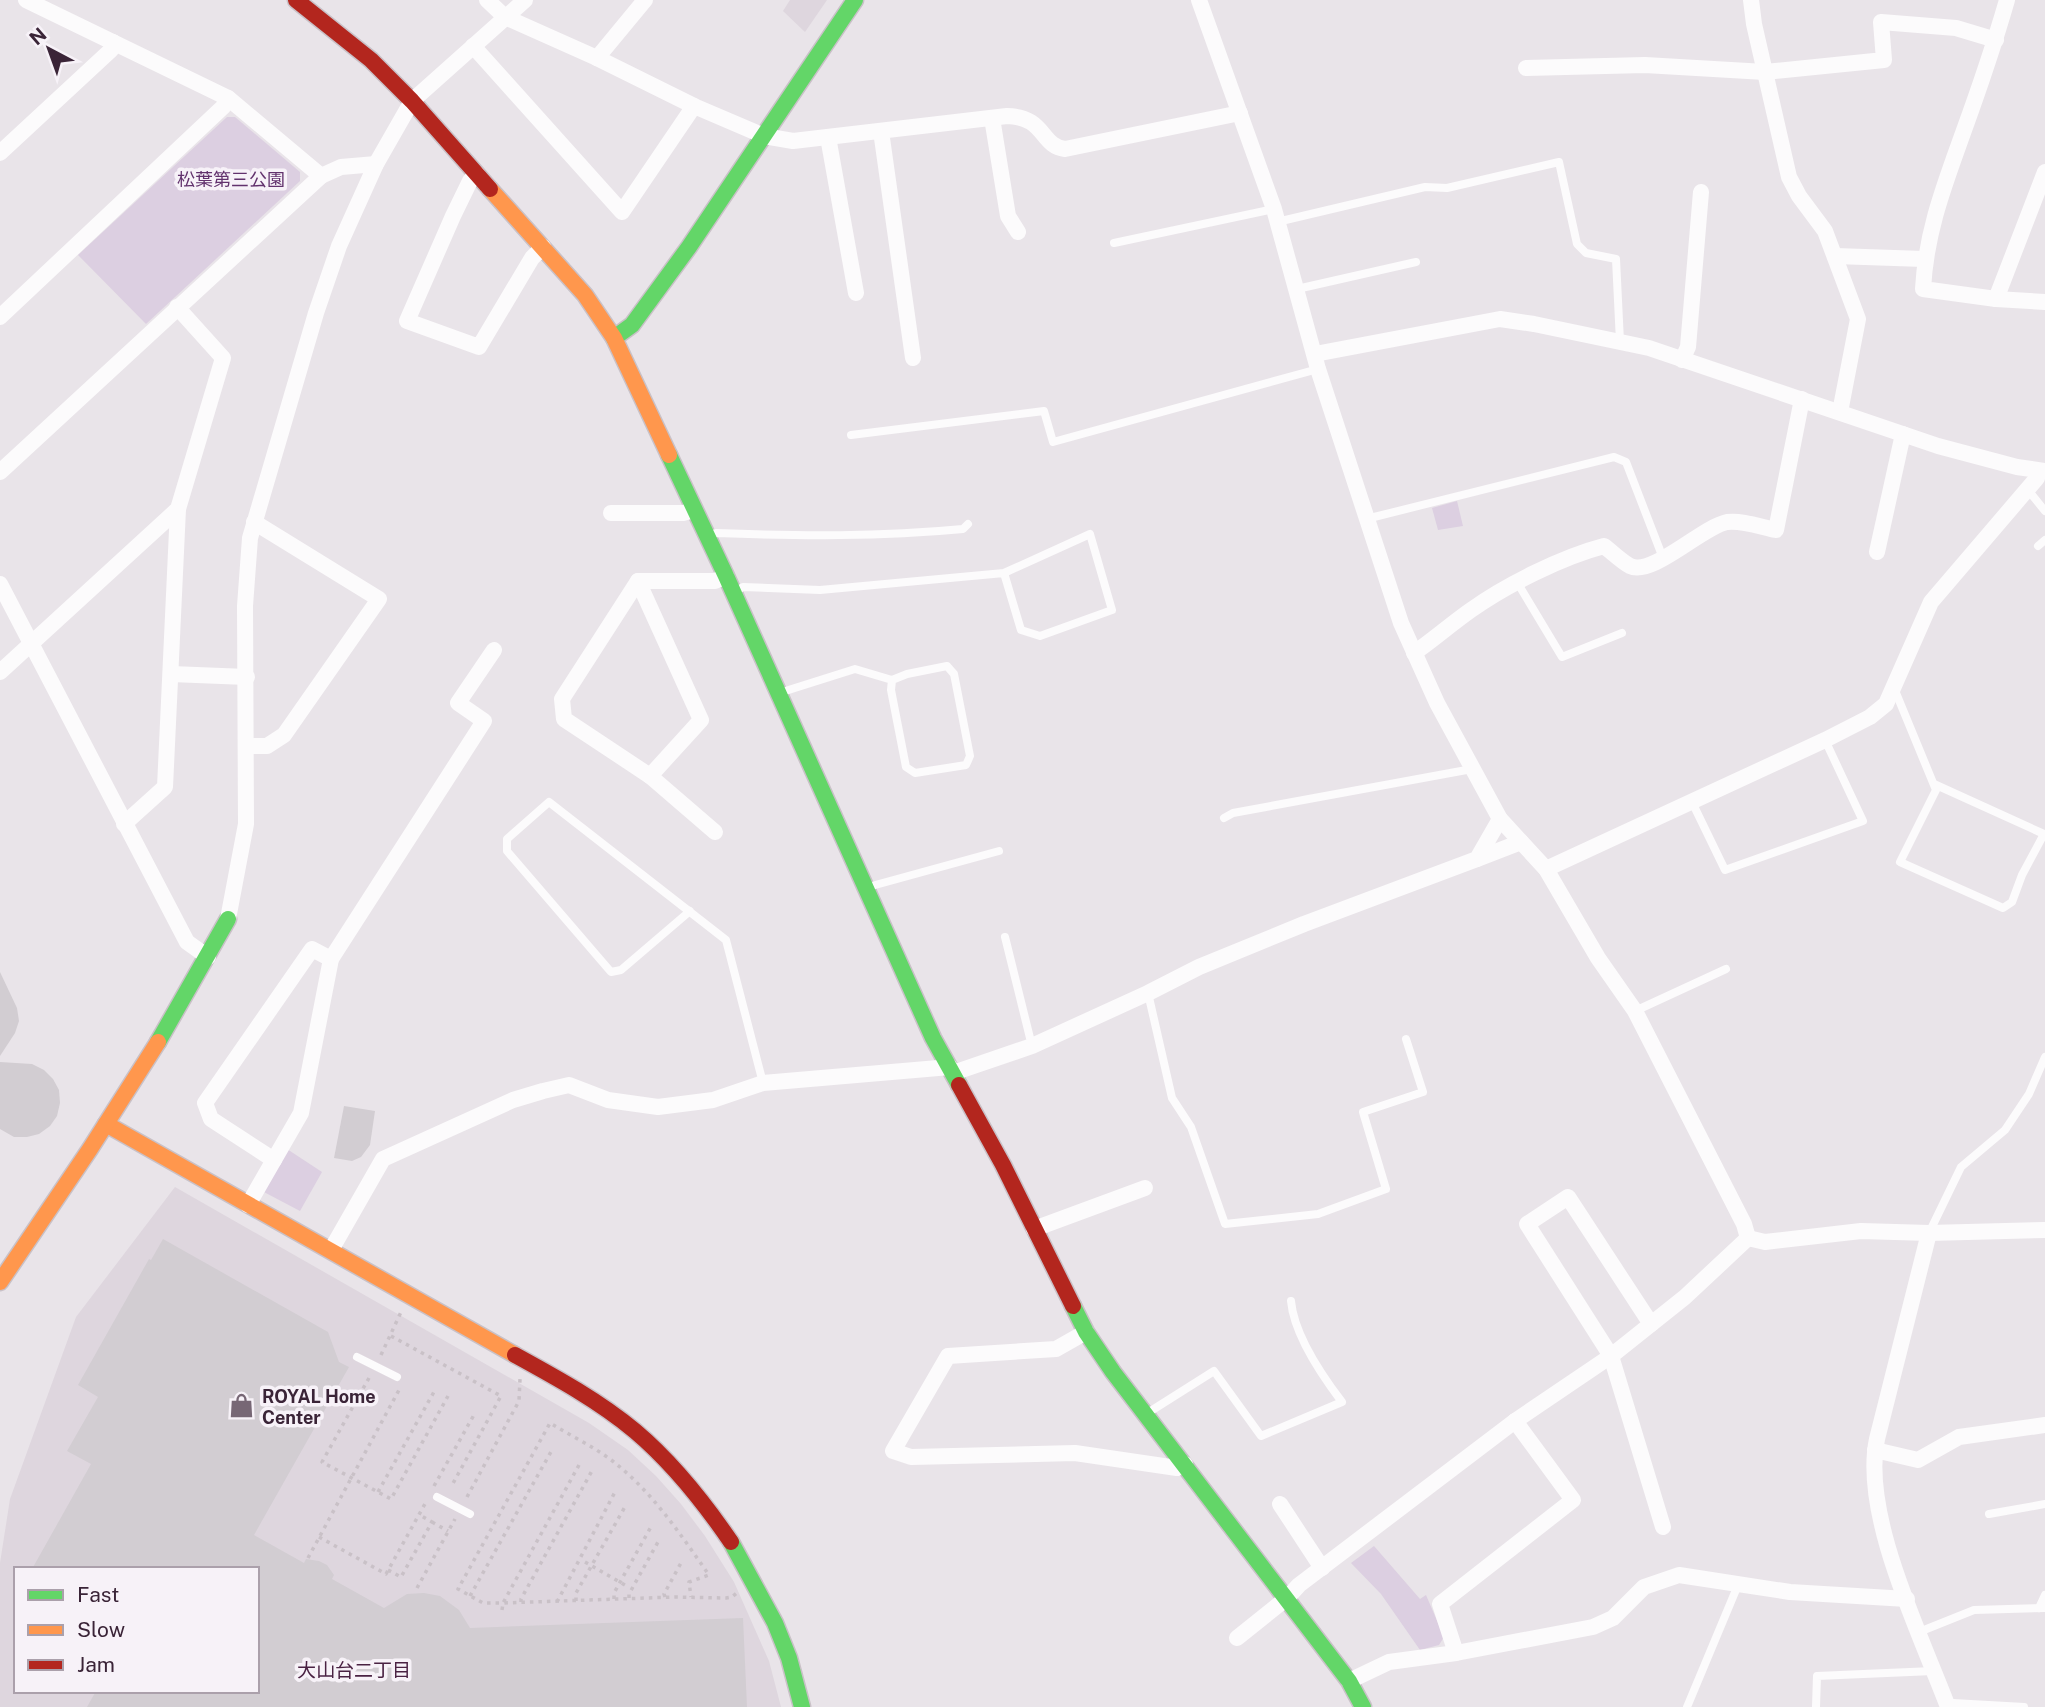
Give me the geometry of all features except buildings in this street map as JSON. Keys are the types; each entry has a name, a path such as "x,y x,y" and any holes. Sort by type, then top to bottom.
{"street":[{"path":"26,0 228,98 321,176"},
{"path":"296,0 371,60 412,101 585,295 614,338 726,576 933,1038 1003,1165 1086,1332 1349,1681 1363,1707"},
{"path":"487,0 505,17 597,58 694,106 764,136 793,141 1023,116 1031,120 1053,145 1065,149 1240,113"},
{"path":"0,1282 106,1124 208,957 228,919 246,824 245,606 250,538 339,246 376,164 412,101 525,0"},
{"path":"597,58 645,0"},
{"path":"614,338 632,325 689,247 855,0"},
{"path":"1199,0 1275,215 1316,361 1366,519 1414,653 1500,819 1546,869 1598,958 1635,1011 1744,1224 1748,1238"},
{"path":"1751,0 1789,177 1798,196 1825,231 1858,319 1840,412"},
{"path":"2007,0 1996,40 1933,216 1924,259 1923,289 1996,299 2045,302"},
{"path":"1526,68 1645,65 1765,72 1884,60 1881,22 1956,28 1996,40"},
{"path":"0,153 111,50 113,42"},
{"path":"473,46 622,212 694,106"},
{"path":"0,317 223,107 228,98"},
{"path":"992,118 1008,216 1018,232"},
{"path":"881,131 913,358"},
{"path":"828,137 856,293"},
{"path":"0,472 321,176 341,167 376,164"},
{"path":"1996,299 2045,172"},
{"path":"477,174 470,181 453,216 407,321 479,347 532,258 543,247"},
{"path":"1682,360 1688,347 1701,192"},
{"path":"1835,256 1924,259"},
{"path":"124,824 165,787 178,509 223,358 177,307"},
{"path":"1316,361 1500,319 1648,348 1903,434 1990,461 2042,471 1931,602 1886,704 1870,716 1825,740 1546,869"},
{"path":"1414,653 1471,610 1517,582 1588,550 1604,546 1631,566 1641,568 1663,559 1702,532 1728,522 1776,530 1802,399"},
{"path":"1877,552 1903,434"},
{"path":"0,672 178,509"},
{"path":"611,513 683,513 694,510"},
{"path":"247,747 267,746 284,735 379,600 254,522"},
{"path":"638,581 715,581 726,576"},
{"path":"638,581 562,699 564,719 650,776 715,832"},
{"path":"638,581 701,720 650,776"},
{"path":"0,584 187,943 208,957"},
{"path":"248,1205 301,1113 331,959 484,721 458,703 494,650"},
{"path":"172,674 247,677"},
{"path":"1477,859 1500,819"},
{"path":"331,1250 383,1159 513,1100 569,1085 608,1100 658,1107 713,1100 763,1083 951,1070 1032,1046 1199,967 1521,842"},
{"path":"274,1160 211,1119 205,1103 312,949 331,959"},
{"path":"106,1124 596,1402 653,1447 727,1535 762,1594 788,1653 802,1707"},
{"path":"1034,1229 1145,1188"},
{"path":"1651,1324 1568,1197 1527,1224 1611,1356 1663,1527"},
{"path":"1748,1238 1765,1242 1861,1231 1929,1233 2045,1230"},
{"path":"1929,1233 1875,1450 1876,1486 1890,1554 1948,1706"},
{"path":"1237,1638 1299,1585 1515,1421 1611,1356 1685,1297 1748,1238"},
{"path":"1086,1332 1056,1349 948,1356 893,1451 911,1457 1074,1452 1177,1468 1185,1464"},
{"path":"1456,1653 1440,1604 1573,1500 1515,1421"},
{"path":"1875,1450 1918,1460 1959,1437 2045,1425"},
{"path":"1280,1504 1322,1568"},
{"path":"1349,1681 1389,1662 1456,1653 1593,1627 1614,1618 1644,1587 1679,1575 1790,1592 1907,1600"}],"lane":[{"path":"1114,243 1425,187 1447,188 1559,162 1577,244 1586,253 1616,259 1620,342"},
{"path":"1297,289 1416,262"},
{"path":"851,435 1044,411 1053,442 1316,361"},
{"path":"1366,519 1614,457 1626,462 1663,559"},
{"path":"2028,490 2045,511"},
{"path":"706,536 716,533 821,537 907,535 963,529 968,524"},
{"path":"733,592 743,587 820,590 1004,573 1090,534 1112,610 1040,636 1021,630 1004,573"},
{"path":"1517,582 1562,657 1622,633"},
{"path":"779,693 855,669 892,680 906,674 947,666 954,674 970,756 966,765 915,774 906,767 891,690 892,680"},
{"path":"1894,688 1936,790 1900,862 2003,908 2012,902 2022,875 2044,834 1934,784"},
{"path":"1692,802 1725,870 1863,821 1825,740"},
{"path":"1224,818 1233,813 1472,769"},
{"path":"690,911 621,970 611,972 507,850 507,839 549,802 690,911 726,940 763,1083"},
{"path":"865,888 999,851"},
{"path":"1005,937 1032,1046"},
{"path":"1635,1011 1726,969"},
{"path":"1148,993 1171,1098 1191,1127 1225,1224 1318,1214 1386,1189 1363,1112 1423,1092 1406,1039"},
{"path":"1929,1233 1961,1167 2005,1130 2029,1094 2045,1057"},
{"path":"1146,1414 1213,1371 1261,1436 1342,1402 1325,1380 1293,1316 1292,1301"},
{"path":"357,1357 400,1380"},
{"path":"434,1495 470,1514"},
{"path":"1989,1514 2045,1504"},
{"path":"1687,1707 1738,1585"},
{"path":"1919,1632 1975,1610 2042,1608 2045,1595"},
{"path":"1816,1707 1817,1675 1933,1671"},
{"path":"1948,1706 1953,1703 2024,1707"}],"path":[{"path":"402,1310 395,1320 391,1336 322,1462 391,1499 448,1396"},
{"path":"391,1336 500,1396 451,1487"},
{"path":"417,1588 519,1401 520,1379"},
{"path":"309,1558 400,1380"},
{"path":"378,1492 435,1390"},
{"path":"434,1495 475,1413"},
{"path":"691,1597 689,1582 709,1575 670,1520 614,1462 550,1423 458,1589 483,1603 503,1603 732,1597 744,1587"},
{"path":"470,1596 552,1450"},
{"path":"502,1610 503,1603 579,1465"},
{"path":"521,1602 593,1469"},
{"path":"557,1602 615,1492"},
{"path":"319,1537 386,1574 428,1500"},
{"path":"576,1601 576,1593 626,1505"},
{"path":"419,1515 449,1531"},
{"path":"388,1570 401,1577 432,1522"},
{"path":"614,1599 614,1593 652,1525"},
{"path":"629,1598 658,1542"},
{"path":"585,1562 625,1586"},
{"path":"665,1597 664,1594 681,1563"}],"shaded area":[{"path":"790,0 827,0 805,32 783,11"},
{"path":"175,1187 589,1423 628,1450 681,1504 734,1582 769,1661 781,1707 0,1707 0,1563 10,1499 76,1317"}],"green space":[{"name":"松葉第三公園","path":"227,117 235,117 300,172 300,181 146,324 78,255"},
{"path":"1457,501 1463,526 1438,530 1432,508"},
{"path":"287,1149 322,1172 300,1211 262,1191"},
{"path":"1374,1546 1420,1599 1426,1595 1444,1637 1439,1645 1420,1650 1381,1594 1351,1563"}],"traffic: fast":[{"path":"614,338 632,325 689,247 855,0"},
{"path":"669,455 933,1038 959,1085"},
{"path":"158,1042 228,919"},
{"path":"1073,1306 1086,1332 1113,1372 1349,1681 1363,1707"},
{"path":"731,1542 775,1623 789,1658 802,1707"}],"traffic: slow":[{"path":"490,189 585,295 614,338 669,455"},
{"path":"0,1282 158,1042"},
{"path":"106,1124 515,1355"}],"traffic: jam":[{"path":"296,0 371,60 412,101 490,189"},
{"path":"959,1085 1003,1165 1073,1306"},
{"path":"515,1355 562,1381 635,1431 687,1483 731,1542"}],"place":[{"name":"ROYAL Home Center","path":"242,1406"}],"district":[{"name":"大山台二丁目","path":"354,1670"}]}
